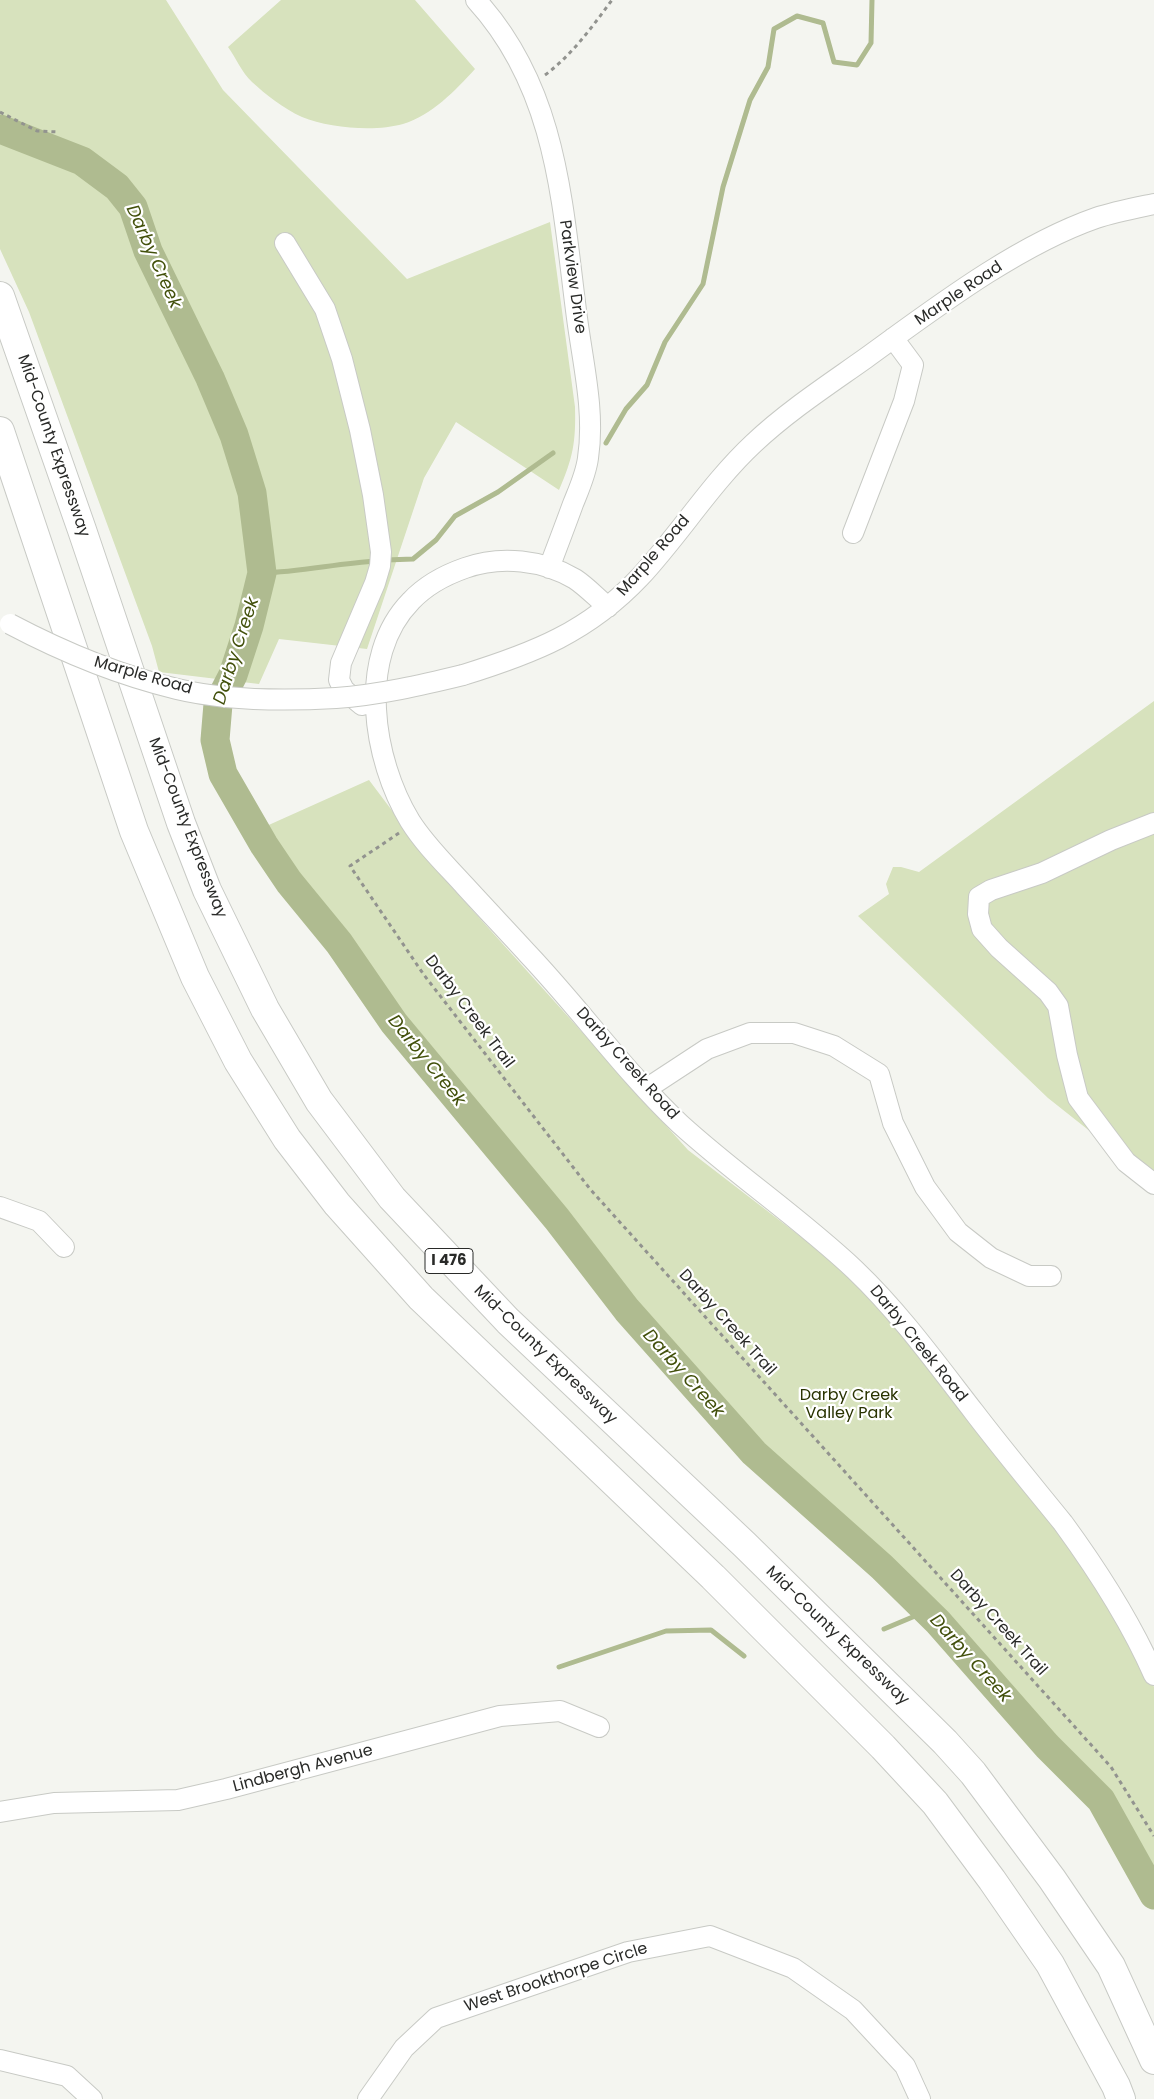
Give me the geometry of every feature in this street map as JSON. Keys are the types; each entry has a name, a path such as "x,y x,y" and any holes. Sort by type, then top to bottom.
{"highway":[{"name":"Mid-County Expressway","path":"0,296 82,530 181,823 207,890 264,1009 319,1101 392,1198 501,1315 752,1552 939,1736 973,1773 1052,1879 1111,1966 1154,2060"},
{"name":"I 476","path":"0,431 134,831 195,977 238,1061 287,1138 336,1204 421,1298 713,1577 884,1747 935,1803 992,1880 1050,1964 1116,2086 1121,2099"}],"street":[{"name":"Parkview Drive","path":"476,0 497,26 514,54 529,84 547,130 555,161 590,419 588,458 584,476 550,568"},
{"name":"Marple Road","path":"5,620 69,653 100,665 178,689 210,694 289,700 337,698 379,692 464,675 511,660 546,646 577,629 608,607 641,576 723,474 754,442 786,416 893,338 994,269 1046,240 1096,218 1154,204"},
{"path":"285,243 326,309 342,359 360,430 373,495 380,559 375,583 341,663 339,680 344,690 355,701 376,714"},
{"path":"853,533 904,401 913,365 893,338"},
{"name":"Darby Creek Road","path":"608,607 574,579 550,568 519,560 476,564 438,579 412,599 400,613 385,644 377,681 376,714 378,734 389,778 398,800 412,824 432,851 555,983 646,1089 679,1122 710,1149 831,1248 885,1300 1080,1546 1130,1624 1154,1675"},
{"path":"1154,823 1111,840 1042,872 991,890 979,897 978,914 982,929 998,948 1048,992 1058,1006 1066,1055 1078,1098 1126,1162 1154,1184"},
{"path":"646,1089 707,1050 750,1034 794,1034 834,1046 879,1074 897,1131 925,1187 958,1232 991,1258 1029,1276 1051,1276"},
{"path":"0,1207 39,1221 64,1247"},
{"name":"Lindbergh Avenue","path":"0,1812 54,1803 178,1800 500,1716 560,1711 599,1727"},
{"name":"West Brookthorpe Circle","path":"370,2096 404,2048 436,2018 628,1952 710,1936 793,1968 853,2010 905,2066 920,2099"},
{"path":"0,2060 67,2076 92,2099"}],"path":[{"path":"529,84 561,62 612,0"},
{"path":"0,112 37,130 59,132"},
{"name":"Darby Creek Trail","path":"412,824 350,866 424,975 590,1189 1112,1767 1154,1836"}],"green space":[{"path":"0,0 166,0 223,90 407,279 550,222 575,407 573,450 559,490 456,422 424,478 367,649 279,639 259,684 159,672 152,646 29,312 0,249"},
{"path":"281,0 415,0 475,69 451,94 424,115 403,124 379,128 352,128 313,121 288,110 252,82 228,47"},
{"path":"1154,701 1154,1182 1048,1098 858,916 889,894 886,884 893,867 901,867 919,872"},
{"name":"Darby Creek Valley Park","path":"369,780 439,873 688,1150 848,1273 932,1360 1128,1628 1154,1687 1154,1879 1107,1797 922,1595 797,1484 642,1318 499,1137 379,990 262,828"}],"waterway":[{"path":"606,443 626,409 647,385 665,342 703,284 723,187 750,100 768,67 774,29 797,16 823,23 834,62 857,65 871,43 872,0"},
{"name":"Darby Creek","path":"0,129 82,161 117,187 133,207 148,251 210,378 234,435 252,493 262,573 249,626 233,675 218,704 215,740 223,774 264,845 289,882 339,943 394,1023 557,1219 627,1310 754,1453 882,1567 938,1622 1047,1746 1101,1800 1154,1895"},
{"path":"386,560 413,559 436,540 455,516 498,492 553,453"},
{"path":"262,573 377,561"},
{"path":"884,1629 927,1611"},
{"path":"559,1667 666,1631 711,1630 744,1656"}]}
